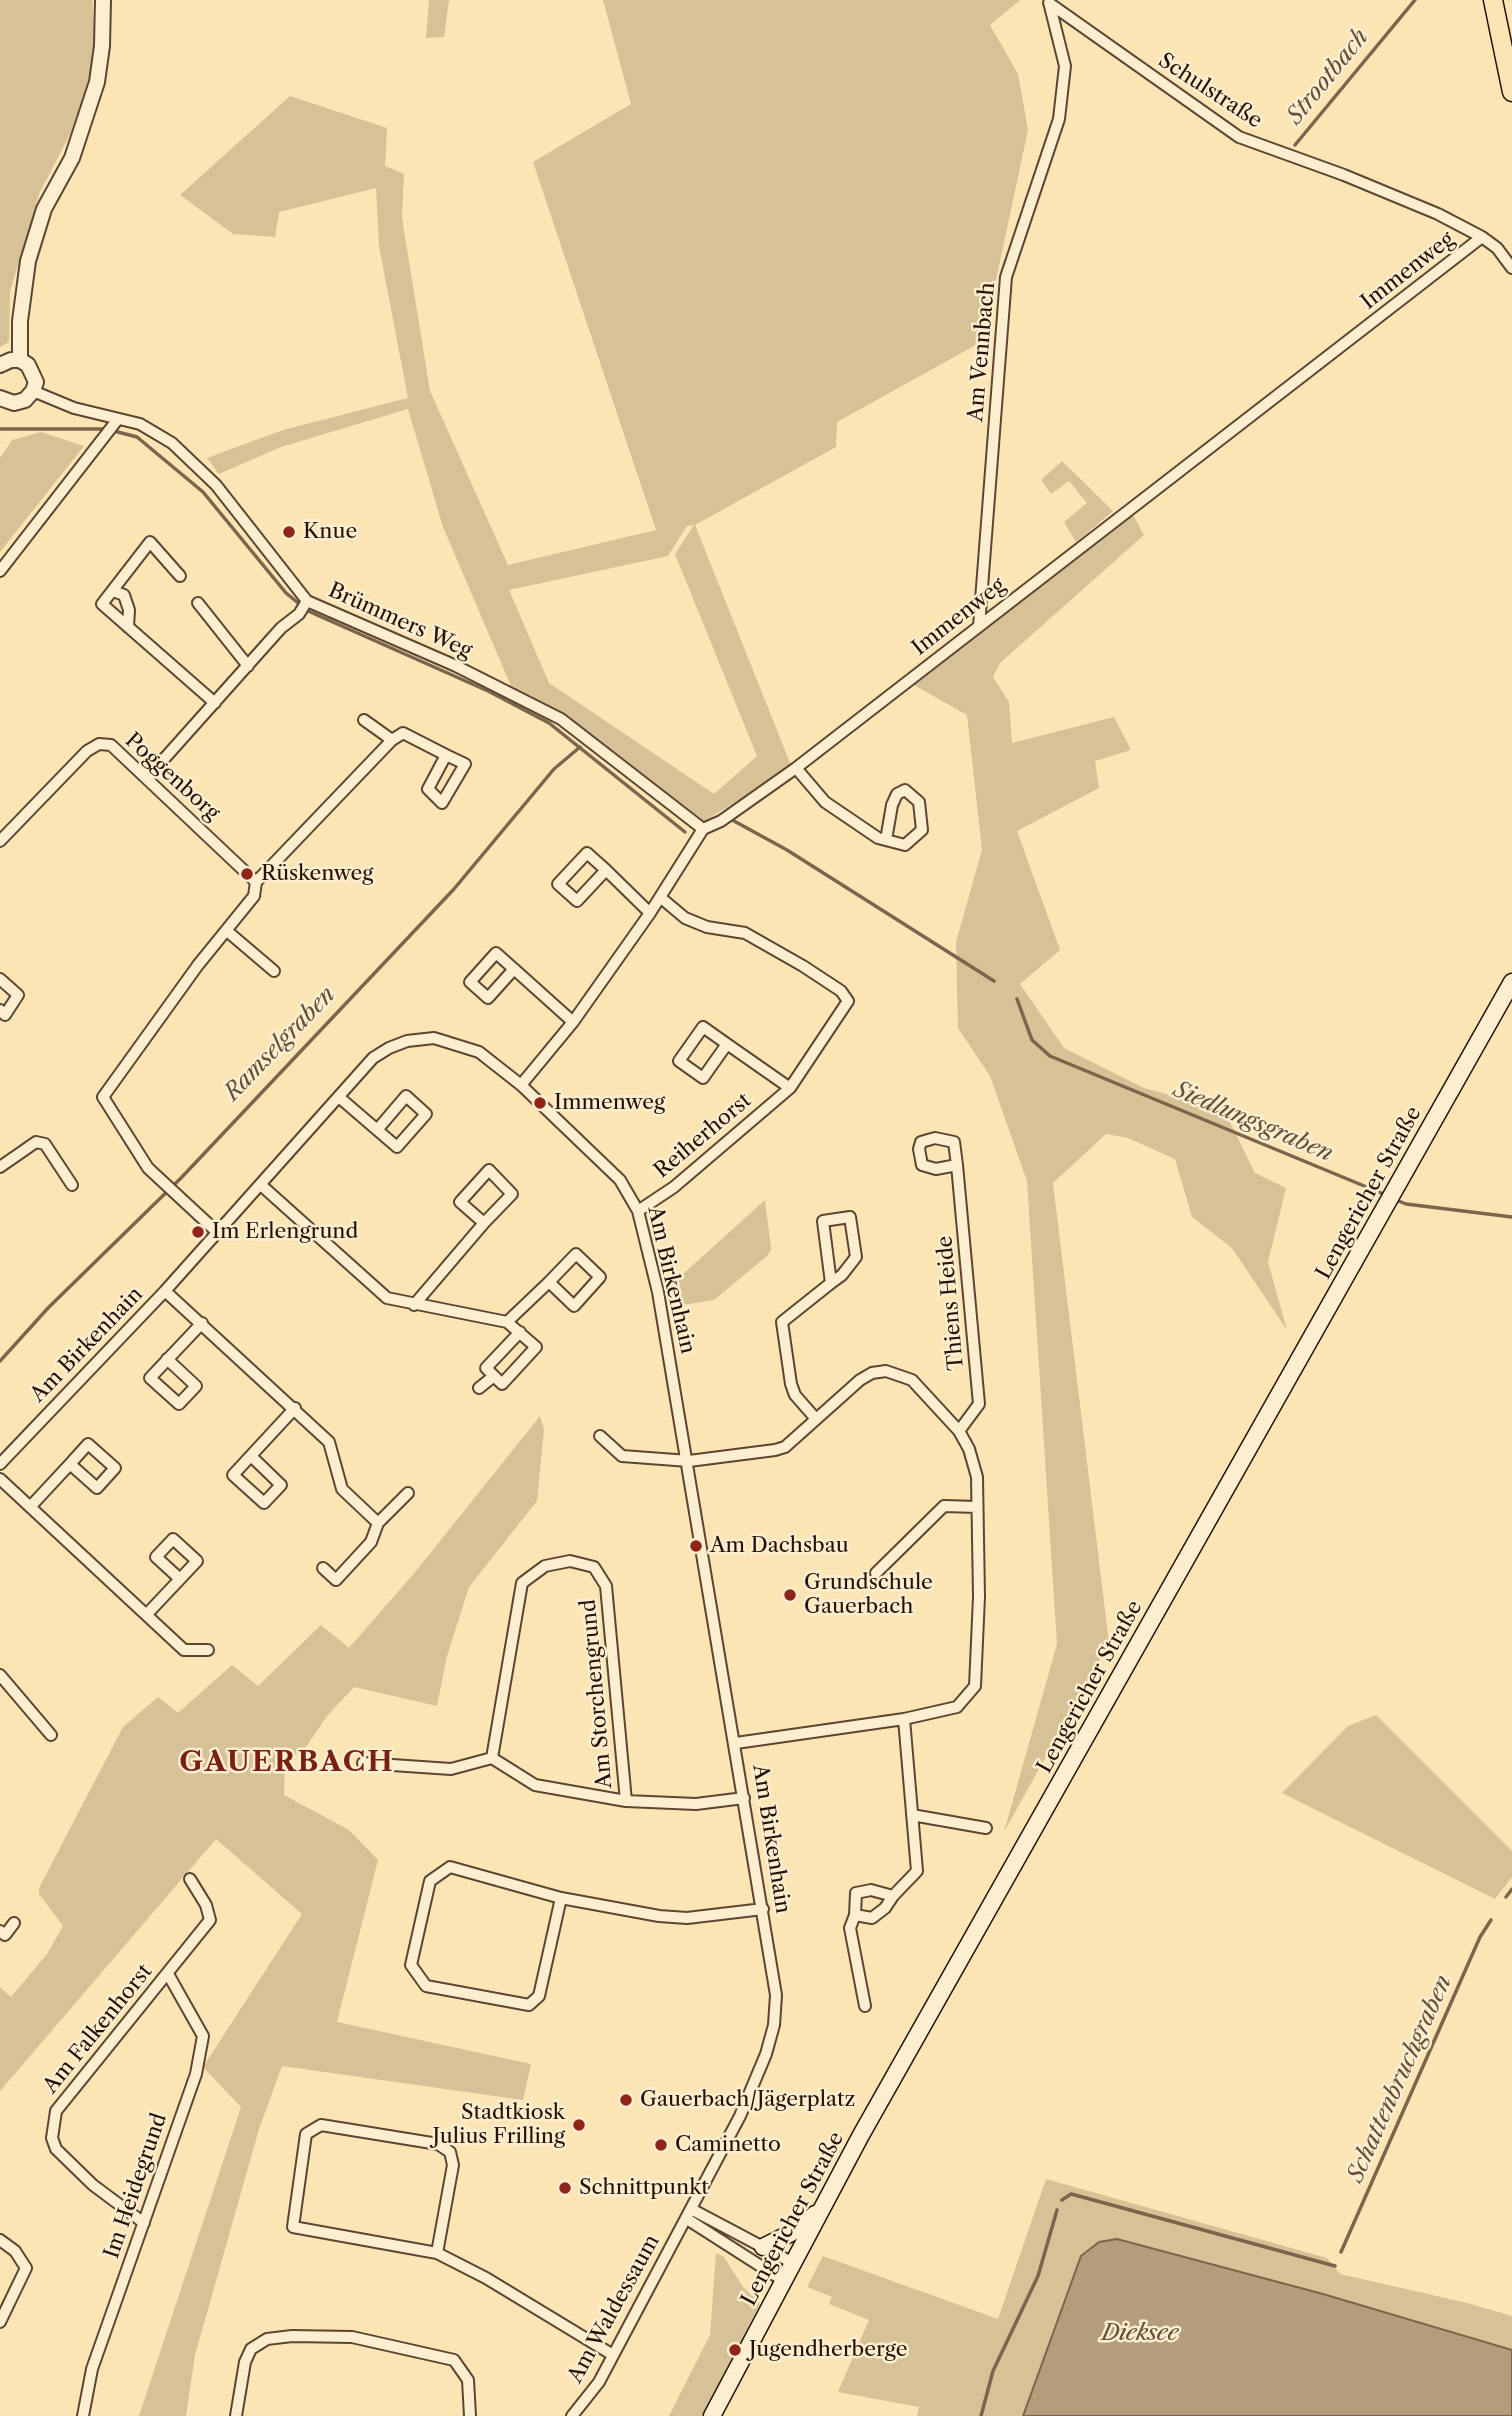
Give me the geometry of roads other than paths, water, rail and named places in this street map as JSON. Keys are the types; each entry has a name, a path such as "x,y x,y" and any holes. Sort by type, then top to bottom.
{"main road":[{"path":"1493,0 1512,92"},
{"name":"Lengericher Straße","path":"712,2416 824,2205 1512,982"},
{"path":"763,2246 805,2224 824,2205"}],"street":[{"path":"20,360 20,321 28,261 44,209 72,158 97,82 102,46 103,0"},
{"name":"Schulstraße","path":"1049,3 1239,137 1344,175 1438,214 1482,237 1497,248 1512,268"},
{"name":"Am Vennbach","path":"979,626 1006,277 1059,119 1065,66 1049,3"},
{"name":"Immenweg","path":"703,828 721,821 796,768 1482,237"},
{"path":"0,365 10,360 20,360 34,373 33,391 25,400 14,403 1,400"},
{"name":"Brümmers Weg","path":"33,391 74,408 117,421 140,424 172,443 216,485 307,602 469,672 561,719 703,828"},
{"path":"0,571 117,421"},
{"path":"180,576 150,542 102,604 215,703"},
{"path":"113,591 124,595 129,610 128,627"},
{"path":"147,778 281,628 299,614 307,602"},
{"path":"198,603 248,666"},
{"path":"364,720 392,740"},
{"path":"217,1232 148,1168 129,1143 103,1097 198,965 254,896 256,882 392,740 403,733 446,755"},
{"name":"Poggenborg","path":"0,841 87,751 99,744 111,746 256,882"},
{"path":"796,768 825,802 878,838 905,845 922,830 919,802 905,790 897,794 892,805 886,839"},
{"path":"521,1085 573,1021 650,913 703,828"},
{"path":"606,870 577,901 558,884 587,853 606,870 650,913"},
{"name":"Reiherhorst","path":"638,1211 674,1187 790,1088 848,1001 841,991 756,939 744,933 707,927 685,918 660,897"},
{"path":"227,931 274,971"},
{"path":"514,969 573,1021"},
{"path":"0,979 18,995 5,1015 0,1010"},
{"name":"Reiherhorst","path":"727,1044 703,1078 679,1061 703,1027 790,1088"},
{"name":"Am Birkenhain","path":"0,1464 165,1291 373,1058 389,1048 407,1041 434,1038 479,1052 521,1085 620,1180 638,1211 659,1292 776,1995 774,2025 766,2054 740,2116 689,2214"},
{"path":"340,1098 377,1130 397,1147 426,1114 406,1096 377,1130"},
{"path":"0,1167 36,1142 46,1144 72,1185"},
{"name":"Thiens Heide","path":"957,1165 979,1404 959,1430"},
{"path":"414,1306 512,1194 489,1170 460,1202 484,1223"},
{"path":"261,1185 387,1298 414,1306 507,1322 520,1332 536,1347 502,1384 486,1368 520,1332"},
{"path":"816,1419 795,1395 791,1384 782,1322 831,1283 856,1257 850,1217 823,1221 831,1283"},
{"path":"507,1322 576,1254 600,1276 574,1306 549,1282"},
{"path":"165,1291 202,1322 329,1442 342,1489 378,1524"},
{"path":"167,1359 202,1322"},
{"name":"Thiens Heide","path":"689,1461 785,1447 860,1380 872,1373 886,1371 912,1380 959,1430 969,1449 977,1477 979,1597 975,1686 957,1707 904,1720 736,1743"},
{"path":"479,1388 494,1376"},
{"path":"251,1456 281,1485 264,1503 233,1475 295,1408"},
{"path":"600,1436 622,1456 689,1461"},
{"path":"31,1506 69,1464"},
{"path":"0,1479 184,1650 208,1650"},
{"path":"323,1568 336,1580 371,1542 378,1524 408,1493"},
{"path":"876,1573 944,1506 977,1507"},
{"name":"Am Storchengrund","path":"626,1801 606,1586 594,1567 570,1561 545,1566 522,1583 492,1758 535,1784 626,1801 696,1804 744,1798"},
{"path":"147,1614 180,1579"},
{"path":"0,1675 51,1735"},
{"path":"855,1915 872,1918 885,1908 892,1896 916,1871 904,1720"},
{"path":"363,1763 451,1769 492,1758"},
{"path":"912,1815 986,1828"},
{"path":"561,1898 539,1996 529,2005 426,1986 411,1965 430,1881 450,1867 561,1898 659,1916 687,1918 763,1909"},
{"name":"Am Falkenhorst","path":"144,2223 93,2185 55,2149 52,2138 56,2111 210,1920 206,1905 190,1879"},
{"path":"865,2006 850,1928 855,1915 856,1893 871,1890 892,1896"},
{"path":"0,1931 5,1935 14,1923"},
{"name":"Im Heidegrund","path":"83,2416 92,2369 196,2074 203,2036 168,1974"},
{"path":"437,2253 453,2165 450,2152 438,2144 321,2125 306,2134 293,2227 437,2253 486,2278 613,2355"},
{"path":"689,2214 763,2246 793,2263"},
{"path":"689,2214 784,2281"},
{"name":"Am Waldessaum","path":"572,2416 599,2382 689,2214"},
{"path":"0,2240 15,2251 26,2268 0,2322"},
{"path":"236,2416 245,2362 251,2349 267,2339 292,2336 352,2337 454,2360 468,2380 470,2416"}],"water":[{"name":"Dieksee","path":"1117,2239 1323,2294 1512,2350 1512,2416 1023,2416 1081,2256 1099,2242"}],"waterway":[{"name":"Strootbach","path":"1295,145 1415,0"},
{"path":"0,429 106,429"},
{"path":"114,431 137,437 203,492 286,593 308,611 488,691 549,723 685,832"},
{"name":"Ramselgraben","path":"0,1361 48,1308 181,1178 454,889 554,769 580,747"},
{"path":"734,821 787,850 994,981"},
{"name":"Siedlungsgraben","path":"1017,999 1032,1040 1050,1056 1386,1195"},
{"name":"Siedlungsgraben","path":"1396,1200 1406,1204 1512,1217"},
{"name":"Schattenbruchgraben","path":"1506,1897 1512,1889"},
{"name":"Schattenbruchgraben","path":"1341,2252 1480,1937 1491,1920"},
{"path":"1062,2200 1071,2194 1335,2266"},
{"path":"981,2416 993,2371 1038,2276 1057,2210"}],"place":[{"name":"Knue","path":"289,532"},
{"name":"Rüskenweg","path":"247,874"},
{"name":"Immenweg","path":"540,1103"},
{"name":"Im Erlengrund","path":"198,1232"},
{"name":"Am Dachsbau","path":"696,1546"},
{"name":"Grundschule Gauerbach","path":"790,1595"},
{"name":"Gauerbach/Jägerplatz","path":"626,2100"},
{"name":"Stadtkiosk Julius Frilling","path":"579,2125"},
{"name":"Caminetto","path":"661,2145"},
{"name":"Schnittpunkt","path":"565,2188"},
{"name":"Jugendherberge","path":"735,2350"}],"district":[{"name":"GAUERBACH","path":"287,1763"}]}
